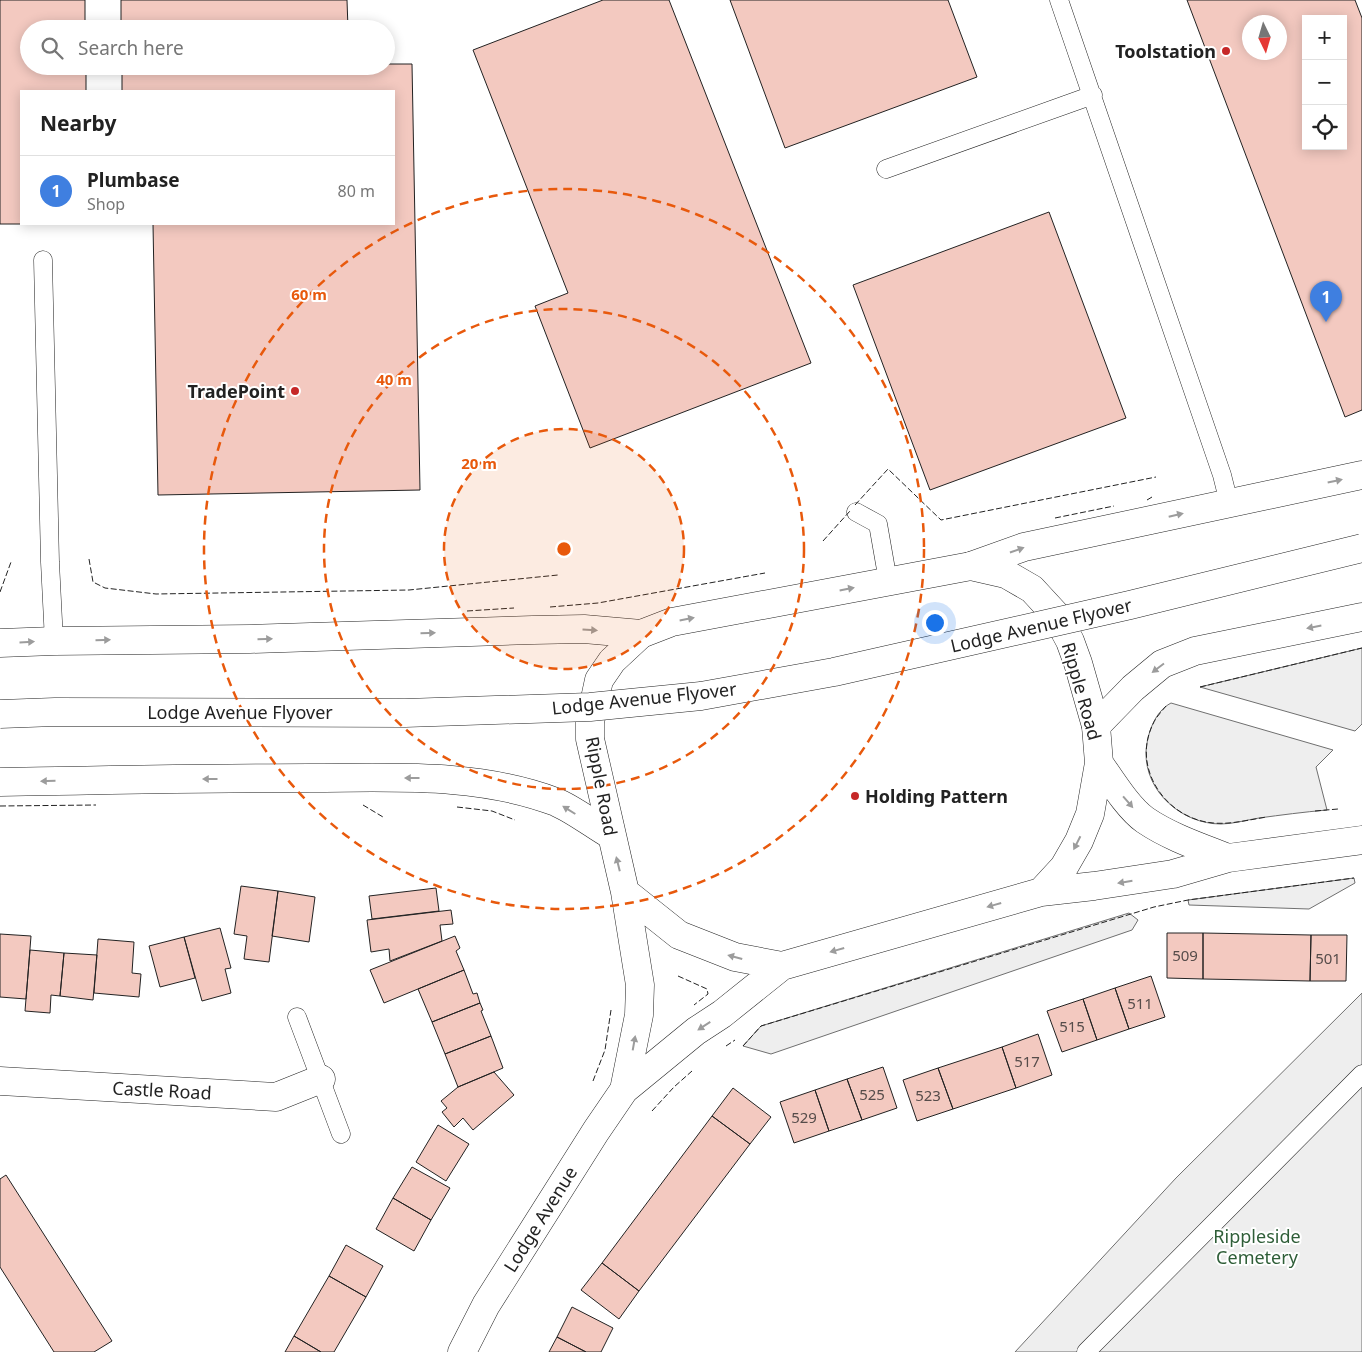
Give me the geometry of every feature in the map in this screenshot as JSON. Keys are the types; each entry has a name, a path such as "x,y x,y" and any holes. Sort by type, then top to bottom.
{"main road":[{"path":"972,566 1024,547 1362,475"},
{"name":"Lodge Avenue Flyover","path":"0,714 55,712 405,713 590,706 701,696 834,672 1130,605 1362,548"},
{"name":"Ripple Road","path":"1040,892 1064,867 1079,841 1090,814 1099,763 1096,726 1078,663 1070,641 1056,615 1032,589 1006,574 972,566 672,622 641,634 612,661 599,680 590,722 590,739 625,892 679,935 735,957 782,966 1040,892 1173,874 1228,858 1362,840"},
{"path":"1096,726 1133,688 1162,664 1195,651 1362,617"},
{"path":"0,643 250,639 584,629 641,634"},
{"name":"Ripple Road","path":"1099,763 1143,819 1172,835 1228,858"},
{"path":"0,782 259,778 436,778 466,780 504,787 557,802 611,835"},
{"name":"Lodge Avenue","path":"624,1090 639,1015 640,985 625,892"},
{"name":"Lodge Avenue","path":"462,1352 486,1305 624,1090 696,1031 722,1014 782,966"},
{"name":"Castle Road","path":"0,1081 276,1097 321,1079"}],"lane":[{"path":"1059,0 1222,475 1229,503"},
{"path":"886,169 1092,95"},
{"path":"43,260 49,554 54,641"},
{"path":"856,512 878,524 888,581"},
{"path":"297,1017 341,1134"},
{"path":"1086,1352 1362,1074"}],"green space":[{"path":"1362,648 1362,724 1355,731 1200,687"},
{"path":"1171,703 1333,750 1316,767 1327,810 1221,824 1207,823 1180,812 1168,803 1159,792 1147,767 1146,752 1153,724 1160,712"},
{"path":"1354,878 1355,883 1309,909 1189,905 1188,900"},
{"path":"1129,913 1138,920 1132,930 771,1054 743,1046 761,1026"},
{"name":"Rippleside Cemetery","path":"1362,993 1362,1352 1015,1352 1176,1178"}],"building":[{"path":"0,0 85,0 85,20 20,20 20,75 86,75 86,90 20,90 20,224 0,224"},
{"path":"121,0 347,0 348,20 121,20"},
{"path":"603,0 669,0 811,363 590,448 535,306 568,293 473,50"},
{"path":"730,0 948,0 977,77 785,148"},
{"path":"1187,0 1355,0 1362,18 1362,410 1345,417"},
{"path":"395,64 412,64 420,490 158,495 153,225 395,225 395,90 122,90 122,75 395,75"},
{"path":"1049,212 1126,418 930,490 853,285"},
{"path":"241,886 278,891 269,962 244,959 247,936 234,934"},
{"path":"436,888 439,911 372,919 369,896"},
{"path":"278,891 315,897 309,942 272,936"},
{"path":"451,910 453,924 440,925 442,941 390,961 389,949 371,952 367,920"},
{"path":"220,928 231,968 225,969 231,993 202,1001 184,937"},
{"path":"1167,933 1203,933 1203,979 1167,978"},
{"path":"1203,933 1311,935 1310,981 1203,979"},
{"path":"0,934 31,936 26,999 0,997"},
{"path":"1311,935 1347,935 1346,981 1310,981"},
{"path":"455,936 460,948 456,951 464,970 384,1003 370,970"},
{"path":"184,937 195,978 160,987 149,946"},
{"path":"98,939 134,942 132,973 141,974 139,997 94,993"},
{"path":"30,950 64,953 60,996 51,995 50,1013 25,1011"},
{"path":"64,953 97,955 93,1000 60,996"},
{"path":"464,970 473,994 477,993 480,1003 432,1022 418,989"},
{"path":"1151,976 1165,1017 1129,1029 1115,988"},
{"path":"1115,988 1129,1029 1097,1040 1083,999"},
{"path":"1083,999 1097,1040 1062,1052 1047,1011"},
{"path":"480,1003 483,1010 481,1011 491,1036 445,1054 432,1022"},
{"path":"1038,1034 1052,1075 1016,1088 1002,1047"},
{"path":"491,1036 503,1068 458,1087 445,1054"},
{"path":"1002,1047 1016,1088 953,1109 938,1068"},
{"path":"883,1067 897,1108 862,1120 847,1079"},
{"path":"938,1068 953,1109 917,1121 903,1080"},
{"path":"494,1072 514,1095 473,1130 463,1118 454,1127 442,1112 447,1108 441,1101 458,1087"},
{"path":"847,1079 862,1120 829,1131 815,1090"},
{"path":"733,1088 771,1117 750,1144 712,1116"},
{"path":"815,1090 829,1131 794,1143 780,1102"},
{"path":"712,1116 750,1144 639,1291 602,1263"},
{"path":"438,1125 469,1144 446,1181 416,1162"},
{"path":"412,1167 450,1188 431,1220 393,1198"},
{"path":"6,1175 112,1341 94,1352 54,1352 0,1267 0,1179"},
{"path":"393,1198 431,1220 414,1251 376,1229"},
{"path":"346,1245 383,1266 366,1297 329,1276"},
{"path":"602,1263 639,1291 619,1319 581,1290"},
{"path":"329,1276 366,1297 334,1352 321,1352 294,1336"},
{"path":"572,1307 613,1328 601,1352 586,1352 557,1337"},
{"path":"294,1336 321,1352 285,1352"},
{"path":"557,1337 586,1352 549,1352"}],"fence":[{"path":"855,505 888,469 941,520 1156,477"},
{"path":"1147,500 1152,497"},
{"path":"1055,518 1114,506"},
{"path":"823,541 850,511"},
{"path":"89,559 93,582 105,588 156,594 409,590 558,575"},
{"path":"0,592 11,562"},
{"path":"550,607 598,603 765,573"},
{"path":"467,611 514,608"},
{"path":"1200,687 1362,648"},
{"path":"1166,706 1153,724 1147,740 1146,756 1149,771 1165,799 1191,817 1206,822 1229,823 1267,817"},
{"path":"0,806 96,805"},
{"path":"363,805 383,817"},
{"path":"457,807 492,811 515,820"},
{"path":"1315,811 1338,809"},
{"path":"743,1046 761,1026 1154,907 1188,900 1354,878"},
{"path":"678,976 707,989 708,994 694,1005"},
{"path":"593,1081 605,1050 611,1010"},
{"path":"726,1046 735,1040"},
{"path":"652,1111 692,1071"}],"place":[{"name":"Toolstation","path":"1226,51"},
{"name":"Plumbase","path":"1326,322"},
{"name":"TradePoint","path":"295,391"},
{"name":"Holding Pattern","path":"855,796"}]}
